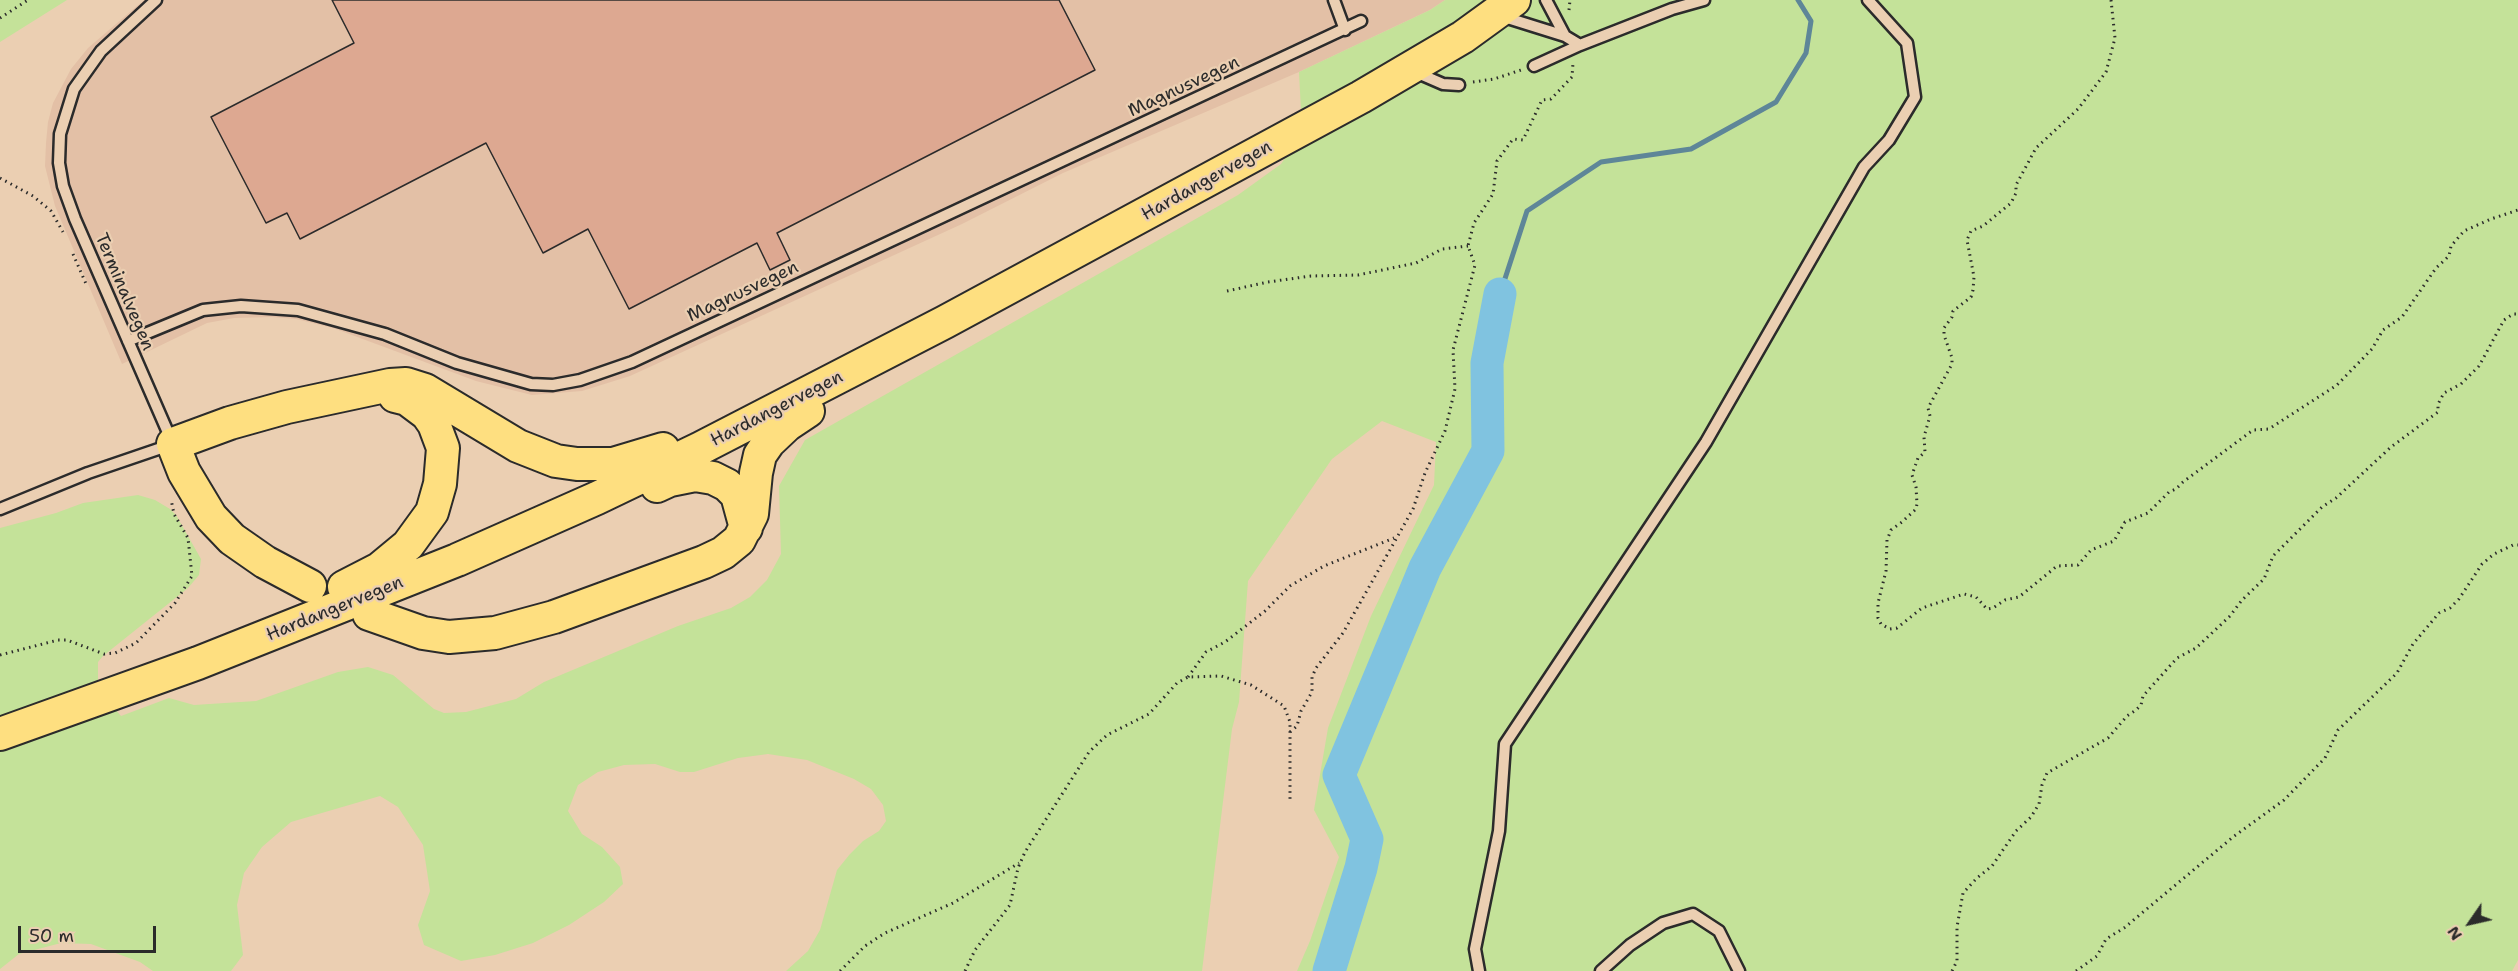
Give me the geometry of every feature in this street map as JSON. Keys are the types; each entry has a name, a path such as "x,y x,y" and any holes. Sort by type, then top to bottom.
{"main road":[{"name":"Hardangervegen","path":"0,734 228,651 457,561 699,449 945,322 1411,69 1505,7"},
{"path":"369,614 423,633 449,637 495,633 524,627 723,554 735,544 752,514 760,455 769,442 787,425 808,410 956,331 1040,271"},
{"path":"310,586 265,562 232,539 211,517 184,472 172,444 254,416 390,385 406,384 425,390 498,436 537,454 577,464 613,464 635,459 691,437 867,346 890,337 945,322"},
{"path":"64,710 155,661 304,604 365,577 392,560 408,545 432,512 440,484 443,448 434,424 417,406 407,399 371,391"},
{"path":"457,561 507,553 670,480 695,475 713,478 727,485 737,495 746,528"}],"lane":[{"name":"Terminalvegen","path":"156,0 101,51 74,89 60,134 59,163 63,186 172,444"},
{"path":"1334,0 1345,30"},
{"path":"1546,0 1565,36"},
{"path":"1534,66 1580,45 1672,9 1704,0"},
{"path":"1479,971 1475,949 1499,831 1505,744 1706,442 1864,167 1889,140 1915,97 1907,43 1868,0"},
{"path":"1505,7 1580,45"},
{"name":"Magnusvegen","path":"128,341 203,310 241,306 298,310 385,334 457,363 531,384 553,385 580,380 632,362 1361,21"},
{"path":"1411,69 1431,80 1443,84 1459,85"},
{"path":"0,509 172,444"},
{"path":"1601,971 1630,945 1663,923 1693,915 1719,931 1739,971"}],"path":[{"path":"0,18 28,0"},
{"path":"2111,0 2115,38 2106,72 2078,109 2036,148 2016,185 2016,193 2011,203 1983,226 1971,231 1967,240 1974,277 1973,290 1971,297 1953,311 1952,317 1944,328 1952,364 1928,408 1930,416 1924,437 1925,452 1918,458 1912,475 1916,487 1916,509 1891,530 1887,540 1886,571 1878,603 1878,618 1881,624 1890,629 1897,627 1922,608 1964,594 1976,597 1988,609 1993,608 2005,600 2019,597 2057,566 2078,565 2091,550 2115,541 2125,522 2148,513 2169,492 2253,430 2269,429 2337,386 2372,349 2383,330 2402,317 2436,268 2449,256 2451,246 2464,231 2518,210"},
{"path":"1290,732 1297,726 1301,711 1312,692 1312,677 1316,668 1343,633 1413,509 1425,473 1445,431 1455,390 1453,351 1475,266 1468,246 1474,223 1493,194 1497,161 1513,139 1523,140 1539,111 1542,100 1551,99 1572,77 1573,62 1580,45"},
{"path":"1459,85 1494,79 1534,66"},
{"path":"0,178 33,196 51,211 67,240"},
{"path":"1227,291 1311,276 1358,275 1416,263 1442,249 1468,246"},
{"path":"71,247 89,289"},
{"path":"1952,971 1957,961 1957,927 1964,893 1992,866 2016,831 2031,817 2039,804 2042,785 2047,773 2108,738 2127,716 2141,705 2144,696 2177,658 2196,648 2264,579 2273,556 2322,507 2336,498 2391,447 2438,412 2438,404 2444,393 2461,384 2480,366 2504,320 2512,314 2518,314"},
{"path":"0,655 58,639 67,640 104,654 115,653 136,643 175,603 192,576 188,538 174,514 171,497"},
{"path":"965,971 975,950 1010,905 1020,862 1094,745 1107,735 1143,718 1177,683 1188,677 1206,652 1225,642 1265,611 1290,586 1324,566 1396,537"},
{"path":"2076,971 2097,956 2106,939 2133,921 2233,837 2284,800 2325,758 2338,730 2397,673 2414,644 2439,613 2450,608 2459,599 2482,564 2494,554 2518,545"},
{"path":"1188,677 1221,676 1260,690 1284,706 1290,722 1290,803"},
{"path":"840,971 865,946 885,933 953,903 1020,862"}],"shaded area":[{"path":"144,0 1445,0 1430,10 1299,72 1063,173 962,224 630,376 582,391 532,395 476,381 333,328 296,319 272,317 234,318 207,323 122,364 55,206 45,166 46,143 53,103 71,69 88,48"}],"green space":[{"path":"0,0 67,0 0,42"},
{"path":"1445,0 2518,0 2518,960 2512,971 1297,971 1310,941 1339,857 1314,810 1328,728 1371,616 1434,485 1436,442 1382,421 1332,459 1248,581 1239,702 1232,729 1202,971 786,971 808,951 820,930 837,870 863,841 879,831 886,821 883,805 871,789 854,779 807,760 768,754 738,758 694,772 680,772 655,764 624,765 598,772 578,785 568,811 582,834 602,847 620,867 623,884 604,902 569,925 533,943 495,955 461,961 424,945 418,925 430,891 423,845 398,807 380,796 291,822 262,847 244,873 237,905 243,955 231,971 153,971 140,962 91,944 61,943 19,954 0,969 0,528 83,503 138,495 155,500 176,515 201,559 199,575 188,588 98,662 98,680 110,703 121,716 169,698 194,705 256,701 338,672 368,667 393,675 434,709 444,713 466,712 516,699 544,682 678,626 731,608 750,597 767,580 781,554 779,486 805,440 1238,195 1281,164 1297,140 1301,111 1299,72 1430,10"}],"building":[{"path":"332,0 1059,0 1095,70 777,233 790,260 770,270 757,243 629,309 588,229 543,253 486,143 300,239 287,213 266,223 211,117 354,43"}],"waterway":[{"path":"1500,294 1527,211 1601,162 1691,149 1776,102 1806,53 1811,21 1798,0"},
{"path":"1329,971 1361,868 1367,839 1339,775 1425,568 1488,451 1487,363 1500,294"}]}
